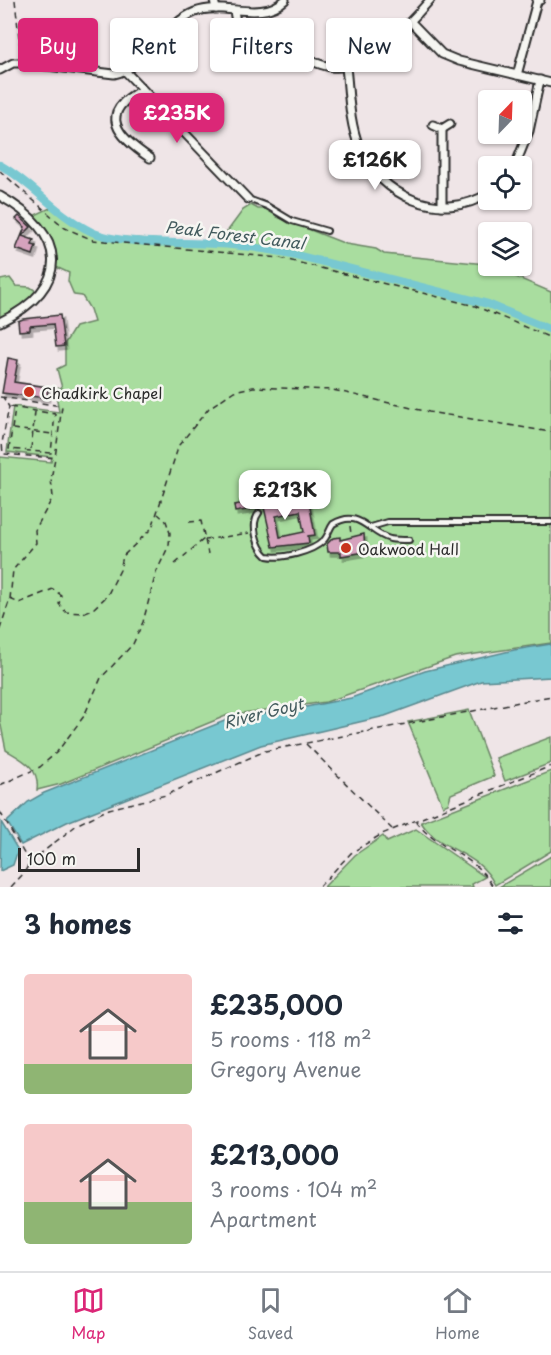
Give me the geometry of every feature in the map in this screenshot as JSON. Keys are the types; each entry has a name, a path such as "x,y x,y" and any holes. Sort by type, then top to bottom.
{"street":[{"path":"214,0 216,9"},
{"path":"186,18 189,15 216,9 268,10 285,0"},
{"path":"412,20 430,0"},
{"path":"517,75 538,0"},
{"path":"234,11 236,22 319,64 326,65"},
{"path":"412,22 442,54 459,61 551,83"},
{"path":"0,70 13,63 18,63"},
{"path":"97,72 114,74 126,72 248,199"},
{"path":"347,72 357,142 368,165 394,190 412,200 442,206 466,204 478,198"},
{"path":"519,156 529,131 540,80"},
{"path":"142,90 126,97 117,109 115,119 118,130 126,140 150,158"},
{"path":"442,129 450,124"},
{"path":"433,125 442,129"},
{"path":"442,129 442,206"},
{"path":"0,196 31,217 43,232 52,253 54,266 41,294 27,307 0,322"}],"lane":[{"path":"248,199 267,206 292,221 327,231"},
{"path":"260,513 255,521 256,531 263,552 273,557 308,550 324,540 333,524 349,519 371,526 391,539 409,540"},
{"path":"371,526 388,522 551,522"}],"path":[{"path":"15,0 18,27"},
{"path":"0,171 65,228 93,240 280,258 475,306 551,338"},
{"path":"16,205 26,192"},
{"path":"10,599 19,603 53,589 61,595 59,604 66,612 83,613 93,609 107,596 120,570 123,556 144,538 157,513 179,445 196,421 209,408 234,391 253,387 333,390 429,412 551,432"},
{"path":"1,397 9,407 15,409 55,414 51,453 9,449 15,409"},
{"path":"0,629 10,599 14,570 36,543 35,530 53,497 51,478 62,406 1,397"},
{"path":"9,407 2,453 55,458"},
{"path":"30,451 35,412"},
{"path":"12,428 52,434"},
{"path":"0,785 40,767 57,752 84,716 101,678 133,644 143,622 156,573 169,545 170,533 166,521 157,513"},
{"path":"349,519 351,534"},
{"path":"189,522 201,521 208,555"},
{"path":"175,564 205,539 256,531"},
{"path":"11,887 24,873 30,862 78,824 109,810 166,795 265,751 551,696"},
{"path":"305,743 393,830"},
{"path":"319,887 351,853 393,830 551,766"},
{"path":"0,812 30,862"},
{"path":"416,821 428,835 480,867 493,887"}],"green space":[{"path":"251,205 258,209 271,209 277,217 346,244 376,249 384,254 478,263 478,276 514,276 551,292 551,643 455,657 326,702 228,715 61,784 37,790 33,770 24,761 6,750 0,721 0,457 51,462 52,457 7,452 13,406 59,412 55,388 62,388 57,369 65,365 65,343 75,327 94,322 90,309 82,296 74,295 68,281 69,273 54,266 52,252 31,217 52,207 94,233 107,236 218,244 243,210"},
{"path":"10,278 16,286 30,287 41,294 0,322 0,280"},
{"path":"469,710 494,776 451,794 448,804 443,806 408,722"},
{"path":"551,737 551,763 505,781 496,758"},
{"path":"551,771 551,851 495,885 478,864 438,839 421,822"},
{"path":"416,829 485,877 472,884 473,887 324,887 355,855 383,836 387,842"},
{"path":"551,856 551,887 499,887"}],"water":[{"path":"551,644 551,677 481,681 385,716 261,745 67,822 21,845 7,822 28,802 44,793 237,716 281,712 351,698 425,671 514,650"},
{"path":"1,822 18,850 13,865 0,871"}],"building":[{"path":"19,216 31,227 22,236 34,240 32,245 36,246 33,255 16,249 25,227 16,219"},
{"path":"60,315 64,346 56,347 53,324 30,326 30,330 19,331 18,321 23,319"},
{"path":"8,358 18,360 14,382 48,387 47,398 2,393"},
{"path":"264,499 265,505 305,499 309,502 315,535 308,536 309,543 273,547 264,507 235,512 234,505","holes":["300,511 304,532 280,537 276,516"]},
{"name":"Oakwood Hall","path":"364,534 365,552 341,556 341,552 328,552 327,544 333,538 340,537 340,540"}],"waterway":[{"name":"Peak Forest Canal","path":"0,165 24,181 67,217 92,232 104,236 135,241 234,245 292,254 488,304 551,330"}],"place":[{"name":"Chadkirk Chapel","path":"29,392"},
{"name":"Oakwood Hall","path":"346,548"}],"water label":[{"name":"River Goyt","path":"263,712"}]}
